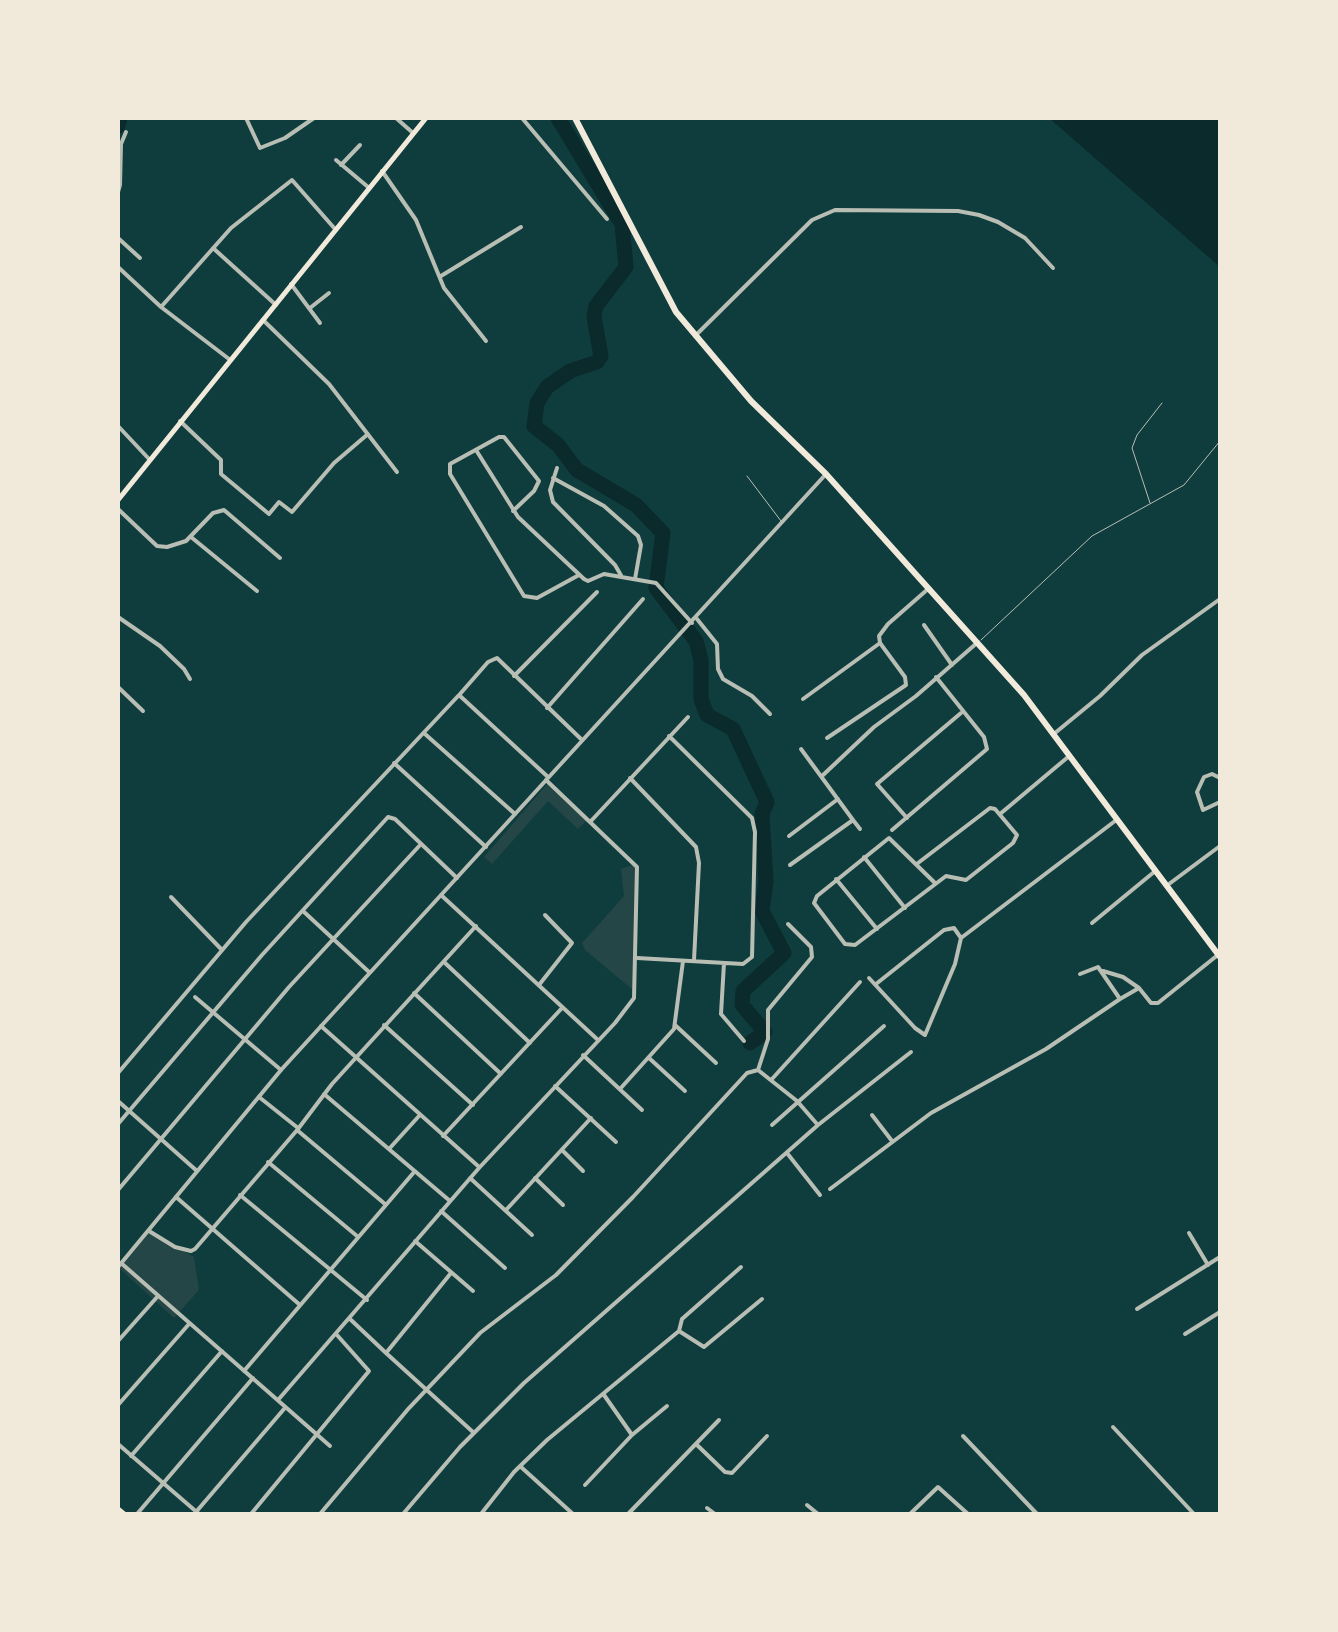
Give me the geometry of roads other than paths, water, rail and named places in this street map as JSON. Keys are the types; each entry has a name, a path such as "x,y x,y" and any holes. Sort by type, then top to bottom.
{"highway":[{"path":"574,118 661,287 695,336 751,401 826,474 978,642 1055,733 1220,956"}],"main road":[{"path":"119,496 426,118"},
{"path":"118,1509 124,1514"}],"street":[{"path":"246,118 260,148 285,138 314,118"},
{"path":"396,118 413,134"},
{"path":"522,118 608,219"},
{"path":"118,192 121,144 126,132"},
{"path":"342,165 360,145"},
{"path":"336,160 368,188"},
{"path":"382,172 416,220 444,288 486,341"},
{"path":"162,307 212,247 292,180 334,229"},
{"path":"695,336 812,220 835,210 958,211 979,215 1025,238 1053,268"},
{"path":"441,276 521,227"},
{"path":"118,238 140,258"},
{"path":"212,247 276,305"},
{"path":"118,267 229,359"},
{"path":"291,284 320,323"},
{"path":"310,308 329,293"},
{"path":"263,320 328,384 397,472"},
{"path":"180,421 222,460 221,474 269,514 280,502 292,512 334,464 368,434"},
{"path":"118,426 149,460"},
{"path":"513,511 536,490 539,480 504,437 452,462 450,474 526,597 536,599 579,575"},
{"path":"476,450 513,511 579,575 586,581 602,574 661,587 692,623 717,644 718,669 723,679 752,696 770,714"},
{"path":"558,468 550,492 552,502 615,565 622,577"},
{"path":"330,1446 119,1265 281,1070 826,474"},
{"path":"553,478 604,506 638,536 641,546 635,579"},
{"path":"118,510 157,546 172,547 191,538 213,512 224,510 280,558"},
{"path":"191,538 257,592"},
{"path":"827,738 905,686 906,679 880,644 879,636 930,588"},
{"path":"514,676 597,592"},
{"path":"547,708 643,599"},
{"path":"1055,733 1152,646 1220,599"},
{"path":"118,617 160,646 190,678"},
{"path":"924,626 952,665"},
{"path":"822,776 874,727 978,642"},
{"path":"804,699 880,644"},
{"path":"118,1074 222,950 493,658 582,740"},
{"path":"892,830 987,750 984,737 936,677"},
{"path":"118,687 143,711"},
{"path":"278,1400 414,1241 634,998 636,867 459,695"},
{"path":"907,818 878,784 963,712"},
{"path":"591,821 688,717"},
{"path":"424,732 515,814"},
{"path":"636,958 745,964 752,958 753,822 746,810 669,736"},
{"path":"801,749 860,830"},
{"path":"1000,814 1071,754"},
{"path":"394,762 486,847"},
{"path":"1220,778 1206,775 1197,789 1203,810 1220,802"},
{"path":"630,778 696,846 700,863 694,961"},
{"path":"788,836 838,799"},
{"path":"918,863 987,809 994,808 1016,832 1013,843 964,881 949,875 935,883 859,944 847,945 814,903 836,879 889,838 935,883"},
{"path":"118,1124 212,1012 388,817 395,819 457,878"},
{"path":"869,978 924,1035 952,974 961,938 1119,818"},
{"path":"790,865 853,820"},
{"path":"118,1190 333,938 422,844"},
{"path":"1169,884 1220,846"},
{"path":"864,857 905,908"},
{"path":"1092,924 1158,868"},
{"path":"836,879 877,930"},
{"path":"441,895 598,1040"},
{"path":"171,897 222,950"},
{"path":"302,910 369,972"},
{"path":"540,985 572,943 545,915"},
{"path":"758,1070 768,1039 768,1010 812,957 811,947 788,924"},
{"path":"148,1229 167,1244 191,1252 356,1057 476,926"},
{"path":"876,984 944,930 954,928 961,938"},
{"path":"1080,974 1095,966 1123,977 1139,988 1146,999 1158,1003 1220,956"},
{"path":"444,962 530,1043"},
{"path":"620,1089 672,1033 683,962"},
{"path":"724,963 721,1014 744,1041"},
{"path":"1101,970 1120,999"},
{"path":"772,1079 860,982"},
{"path":"830,1189 931,1114 1046,1049 1139,988"},
{"path":"414,993 501,1074"},
{"path":"195,997 281,1070"},
{"path":"443,1136 562,1008"},
{"path":"675,1024 716,1063"},
{"path":"384,1025 473,1105"},
{"path":"321,1026 479,1168"},
{"path":"772,1125 884,1026"},
{"path":"403,1514 515,1391 818,1125 911,1052"},
{"path":"583,1055 642,1110"},
{"path":"648,1058 684,1091"},
{"path":"320,1514 480,1334 556,1274 633,1197 747,1072 758,1070 772,1079 818,1125"},
{"path":"556,1086 616,1142"},
{"path":"324,1094 450,1201"},
{"path":"259,1097 386,1205"},
{"path":"118,1101 197,1171"},
{"path":"872,1115 892,1141"},
{"path":"390,1150 419,1116"},
{"path":"506,1210 591,1118"},
{"path":"562,1150 583,1171"},
{"path":"784,1155 820,1194"},
{"path":"268,1162 358,1236"},
{"path":"244,1371 415,1171"},
{"path":"470,1178 532,1234"},
{"path":"535,1178 563,1205"},
{"path":"240,1195 367,1300"},
{"path":"176,1197 302,1307"},
{"path":"441,1211 505,1268"},
{"path":"1189,1234 1208,1265"},
{"path":"414,1241 473,1291"},
{"path":"1137,1308 1220,1257"},
{"path":"481,1514 520,1466 679,1331 682,1319 740,1267"},
{"path":"386,1352 452,1273"},
{"path":"118,1341 158,1296"},
{"path":"679,1331 704,1347 762,1299"},
{"path":"1186,1334 1220,1312"},
{"path":"350,1319 474,1433"},
{"path":"118,1405 189,1324"},
{"path":"251,1514 369,1371 336,1334"},
{"path":"131,1456 222,1351"},
{"path":"136,1514 253,1378"},
{"path":"604,1395 632,1435"},
{"path":"585,1485 666,1406"},
{"path":"118,1444 197,1513 285,1408"},
{"path":"633,1513 718,1420"},
{"path":"1113,1427 1194,1514"},
{"path":"696,1444 726,1472 732,1472 767,1436"},
{"path":"964,1436 1038,1514"},
{"path":"520,1466 573,1514"},
{"path":"910,1514 937,1487 968,1514"},
{"path":"808,1505 818,1514"},
{"path":"707,1508 715,1514"}],"lane":[{"path":"1151,506 1132,448 1137,435 1162,403"},
{"path":"978,642 1092,536 1184,485 1220,441"},
{"path":"747,476 783,523"}],"waterway":[{"path":"118,126 120,118"},
{"path":"558,118 622,224 626,267 596,306 594,317 601,356 597,362 570,371 547,387 537,403 534,426 558,445 577,470 636,505 663,533 656,588 696,641 701,660 701,699 707,715 733,729 767,802 762,814 766,881 762,911 784,953 743,991 742,1005 765,1032 750,1043"}]}
